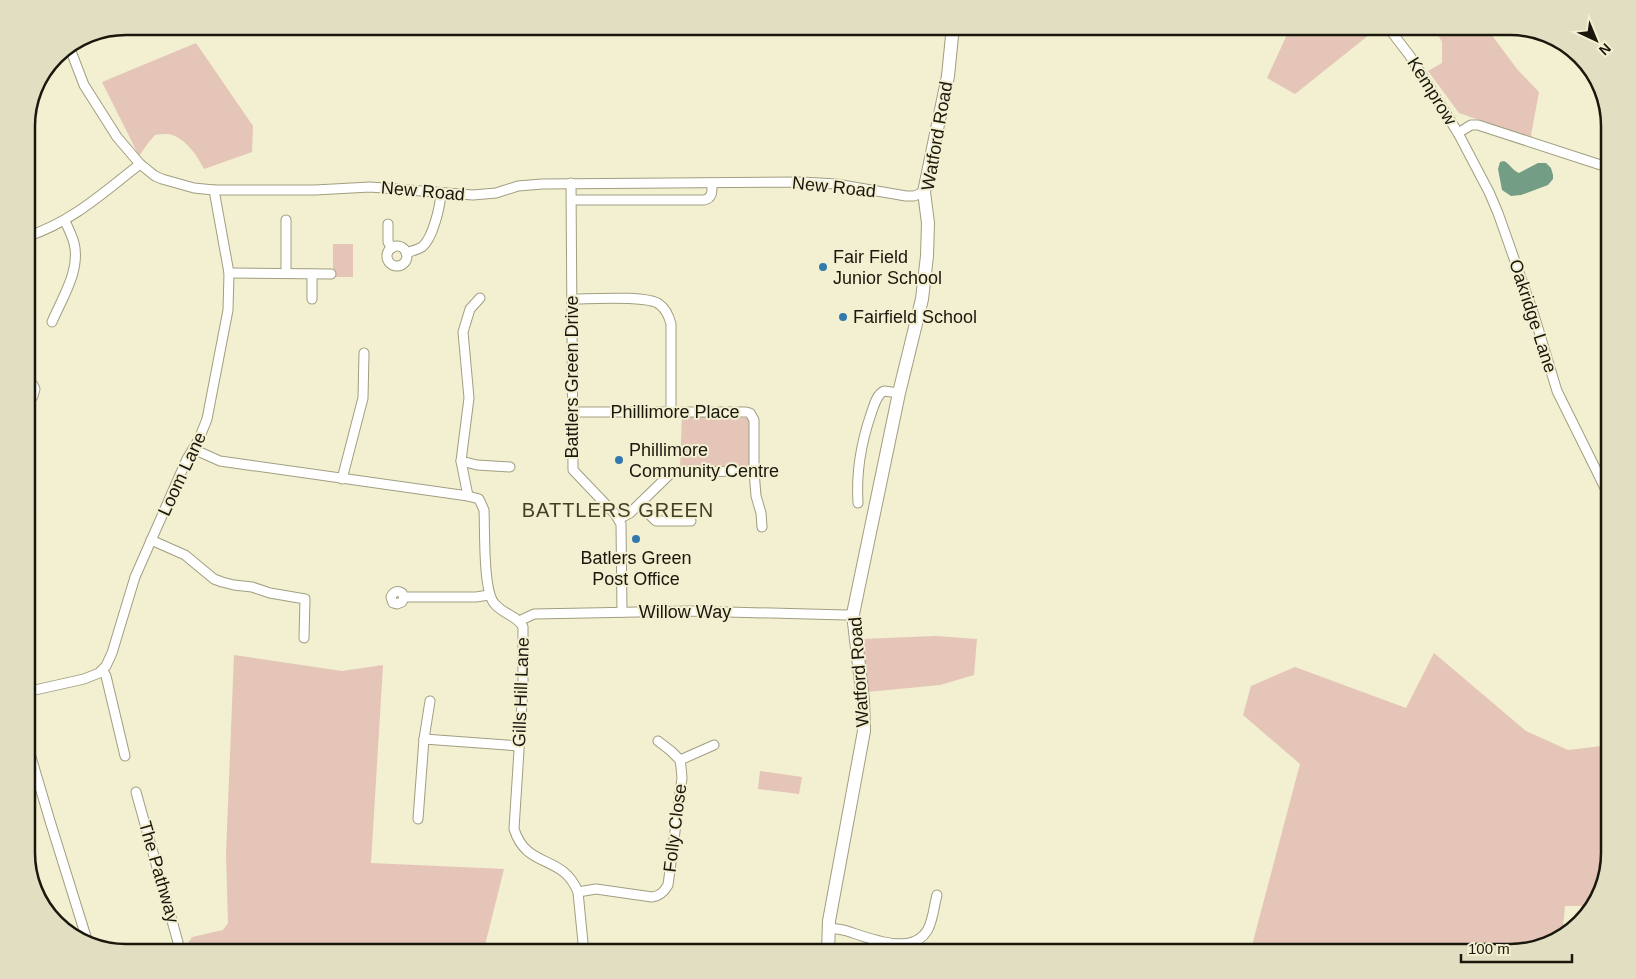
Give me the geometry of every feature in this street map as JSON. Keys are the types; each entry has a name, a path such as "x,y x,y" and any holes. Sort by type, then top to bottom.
{"main road":[{"name":"Watford Road","path":"828,944 828,928 835,884 864,731 863,700 853,614 922,299 927,256 928,223 924,192 948,76 953,35"}],"street":[{"name":"Kemprow","path":"1394,35 1410,56 1458,133"},
{"name":"New Road","path":"72,53 84,85 117,136 140,164 155,176 194,188 214,190 307,190 370,187 461,195 485,195 529,185 571,183 802,182 836,184 906,196 914,196 924,192"},
{"path":"1458,133 1471,125 1478,125 1601,165"},
{"name":"Oakridge Lane","path":"1458,133 1478,169 1498,213 1534,315 1557,391 1601,480"},
{"path":"35,233 64,221 80,211 140,164"},
{"name":"Battlers Green Drive","path":"571,183 573,470 619,519"},
{"path":"572,200 704,200 708,199 712,194 712,183"},
{"name":"Loom Lane","path":"102,670 112,653 133,584 151,540 207,419 228,310 229,273 214,190"},
{"path":"406,252 420,248 426,242 437,217 441,193"},
{"path":"286,220 286,273"},
{"path":"52,322 76,264 74,243 64,221"},
{"path":"388,224 388,242 392,248"},
{"path":"392,248 402,248 406,252 407,258 404,264 396,266 390,263 388,254 392,248"},
{"path":"229,273 331,274"},
{"path":"312,274 312,298"},
{"path":"468,496 461,461 468,398 463,332 470,309 480,298"},
{"path":"572,299 647,300 660,304 666,310 671,324 671,412"},
{"path":"342,479 363,398 364,353"},
{"path":"858,503 857,489 863,438 877,397 884,391 900,393"},
{"name":"Phillimore Place","path":"572,412 750,413 754,420 754,471 756,496 761,513 762,526"},
{"path":"193,450 220,461 479,499 484,510 489,595 476,597 404,597"},
{"path":"461,461 510,467"},
{"path":"622,612 622,529 619,519 630,513 672,472 754,471"},
{"path":"638,505 656,522 691,521"},
{"path":"151,540 185,555 214,579 270,593 305,599 304,638"},
{"name":"Gills Hill Lane","path":"489,595 498,607 519,620 523,627 523,686 513,822 516,838 528,852 562,869 574,882 578,892 583,944"},
{"name":"Willow Way","path":"519,620 534,614 622,612 690,611 853,614"},
{"path":"35,690 84,679 102,670 106,676 125,756"},
{"path":"418,819 424,739 430,701"},
{"path":"424,739 519,746"},
{"name":"Folly Close","path":"578,892 596,889 652,897 662,894 668,885 682,778 680,760 658,741"},
{"name":"Folly Close","path":"680,760 714,745"},
{"path":"35,771 86,935"},
{"name":"The Pathway","path":"136,792 178,944"},
{"path":"828,928 846,931 872,940 897,944 913,942 920,939 929,928 937,896"}],"shaded area":[{"path":"1287,35 1369,35 1295,94 1267,78"},
{"path":"1438,35 1492,35 1517,69 1539,92 1531,135 1534,139 1459,113 1428,71 1442,63 1442,42"},
{"path":"196,43 253,126 252,152 204,169 196,155 184,142 173,135 163,134 155,135 139,156 102,82"},
{"path":"1504,161 1519,173 1538,163 1546,163 1551,168 1553,179 1548,185 1521,195 1511,196 1502,190 1498,169 1500,162"},
{"path":"333,244 353,244 353,277 333,277"},
{"path":"682,415 748,418 751,422 749,464 745,467 680,467"},
{"path":"936,636 977,639 974,675 940,685 867,692 861,639"},
{"path":"1434,653 1526,731 1568,750 1601,746 1601,853 1598,877 1589,899 1584,906 1565,906 1563,926 1556,932 1534,941 1522,943 1252,944 1300,764 1243,715 1251,686 1295,667 1406,708"},
{"path":"234,655 342,671 383,665 371,863 504,869 485,944 187,944 192,937 223,930 228,923 226,854"},
{"path":"760,771 802,777 799,794 758,789"}],"place":[{"name":"Fair Field Junior School","path":"823,267"},
{"name":"Fairfield School","path":"843,317"},
{"name":"Phillimore Community Centre","path":"619,460"},
{"name":"Batlers Green Post Office","path":"636,539"}],"district":[{"name":"BATTLERS GREEN","path":"618,510"}]}
